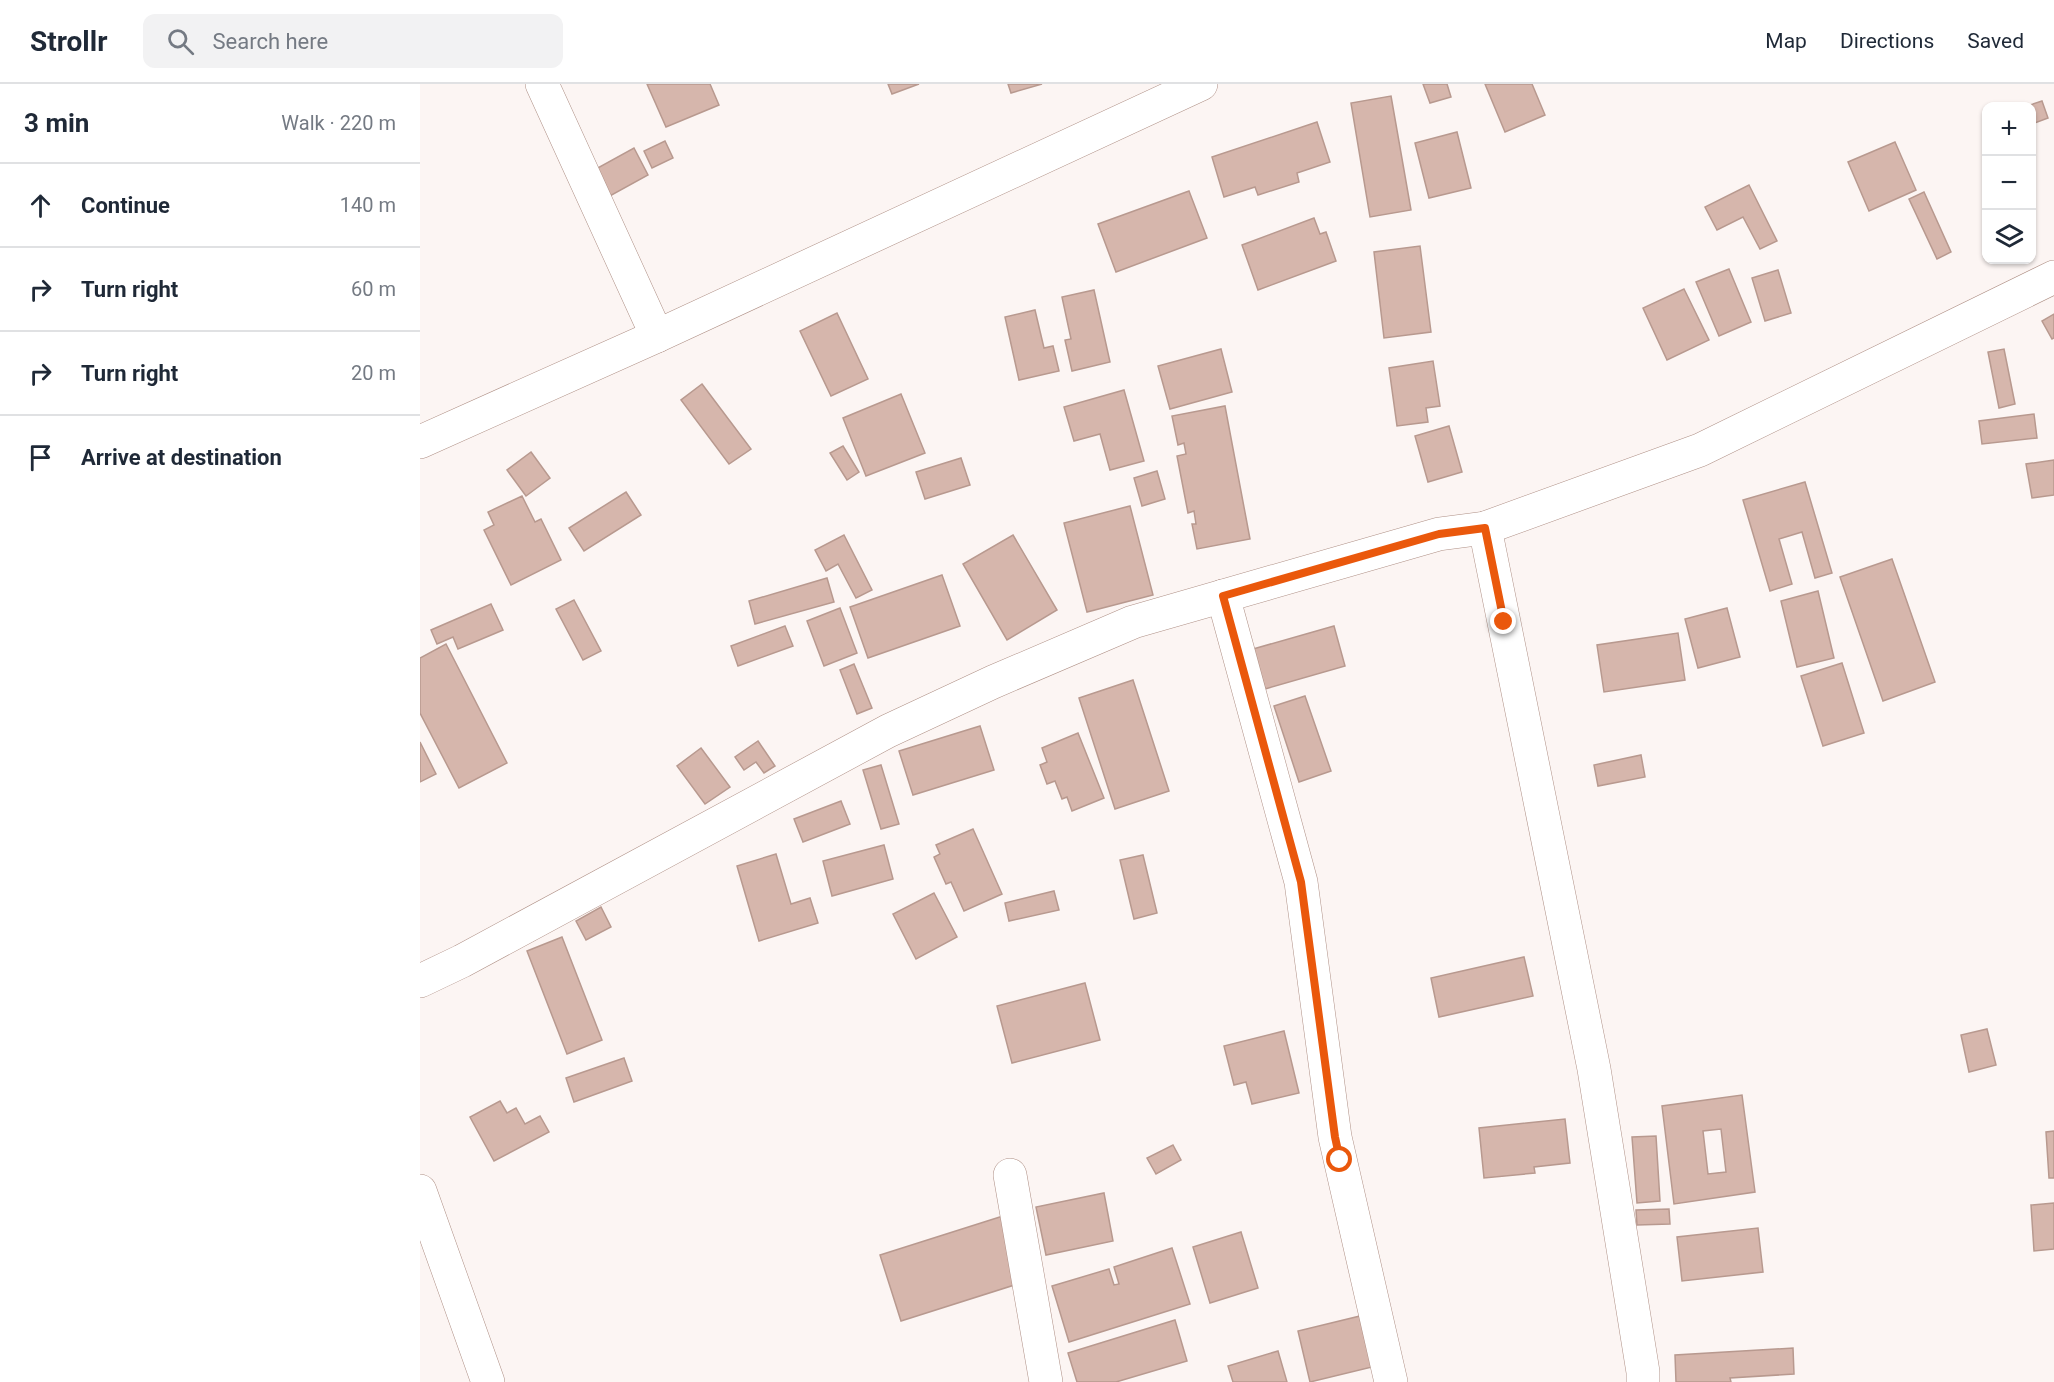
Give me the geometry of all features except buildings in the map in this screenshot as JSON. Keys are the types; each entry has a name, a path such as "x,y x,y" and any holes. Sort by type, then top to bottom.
{"street":[{"path":"542,84 657,336"},
{"path":"420,442 657,336 1201,84"},
{"path":"420,981 472,956 888,731 993,681 1133,622 1439,534 1485,528 1700,450 2054,277"},
{"path":"1485,528 1594,1069 1634,1379"},
{"path":"1223,596 1301,882 1335,1137 1391,1382"},
{"path":"1010,1175 1046,1382"},
{"path":"420,1191 488,1382"}],"route":[{"path":"1340,1160 1301,882 1223,596 1439,534 1485,528 1504,622"}]}
